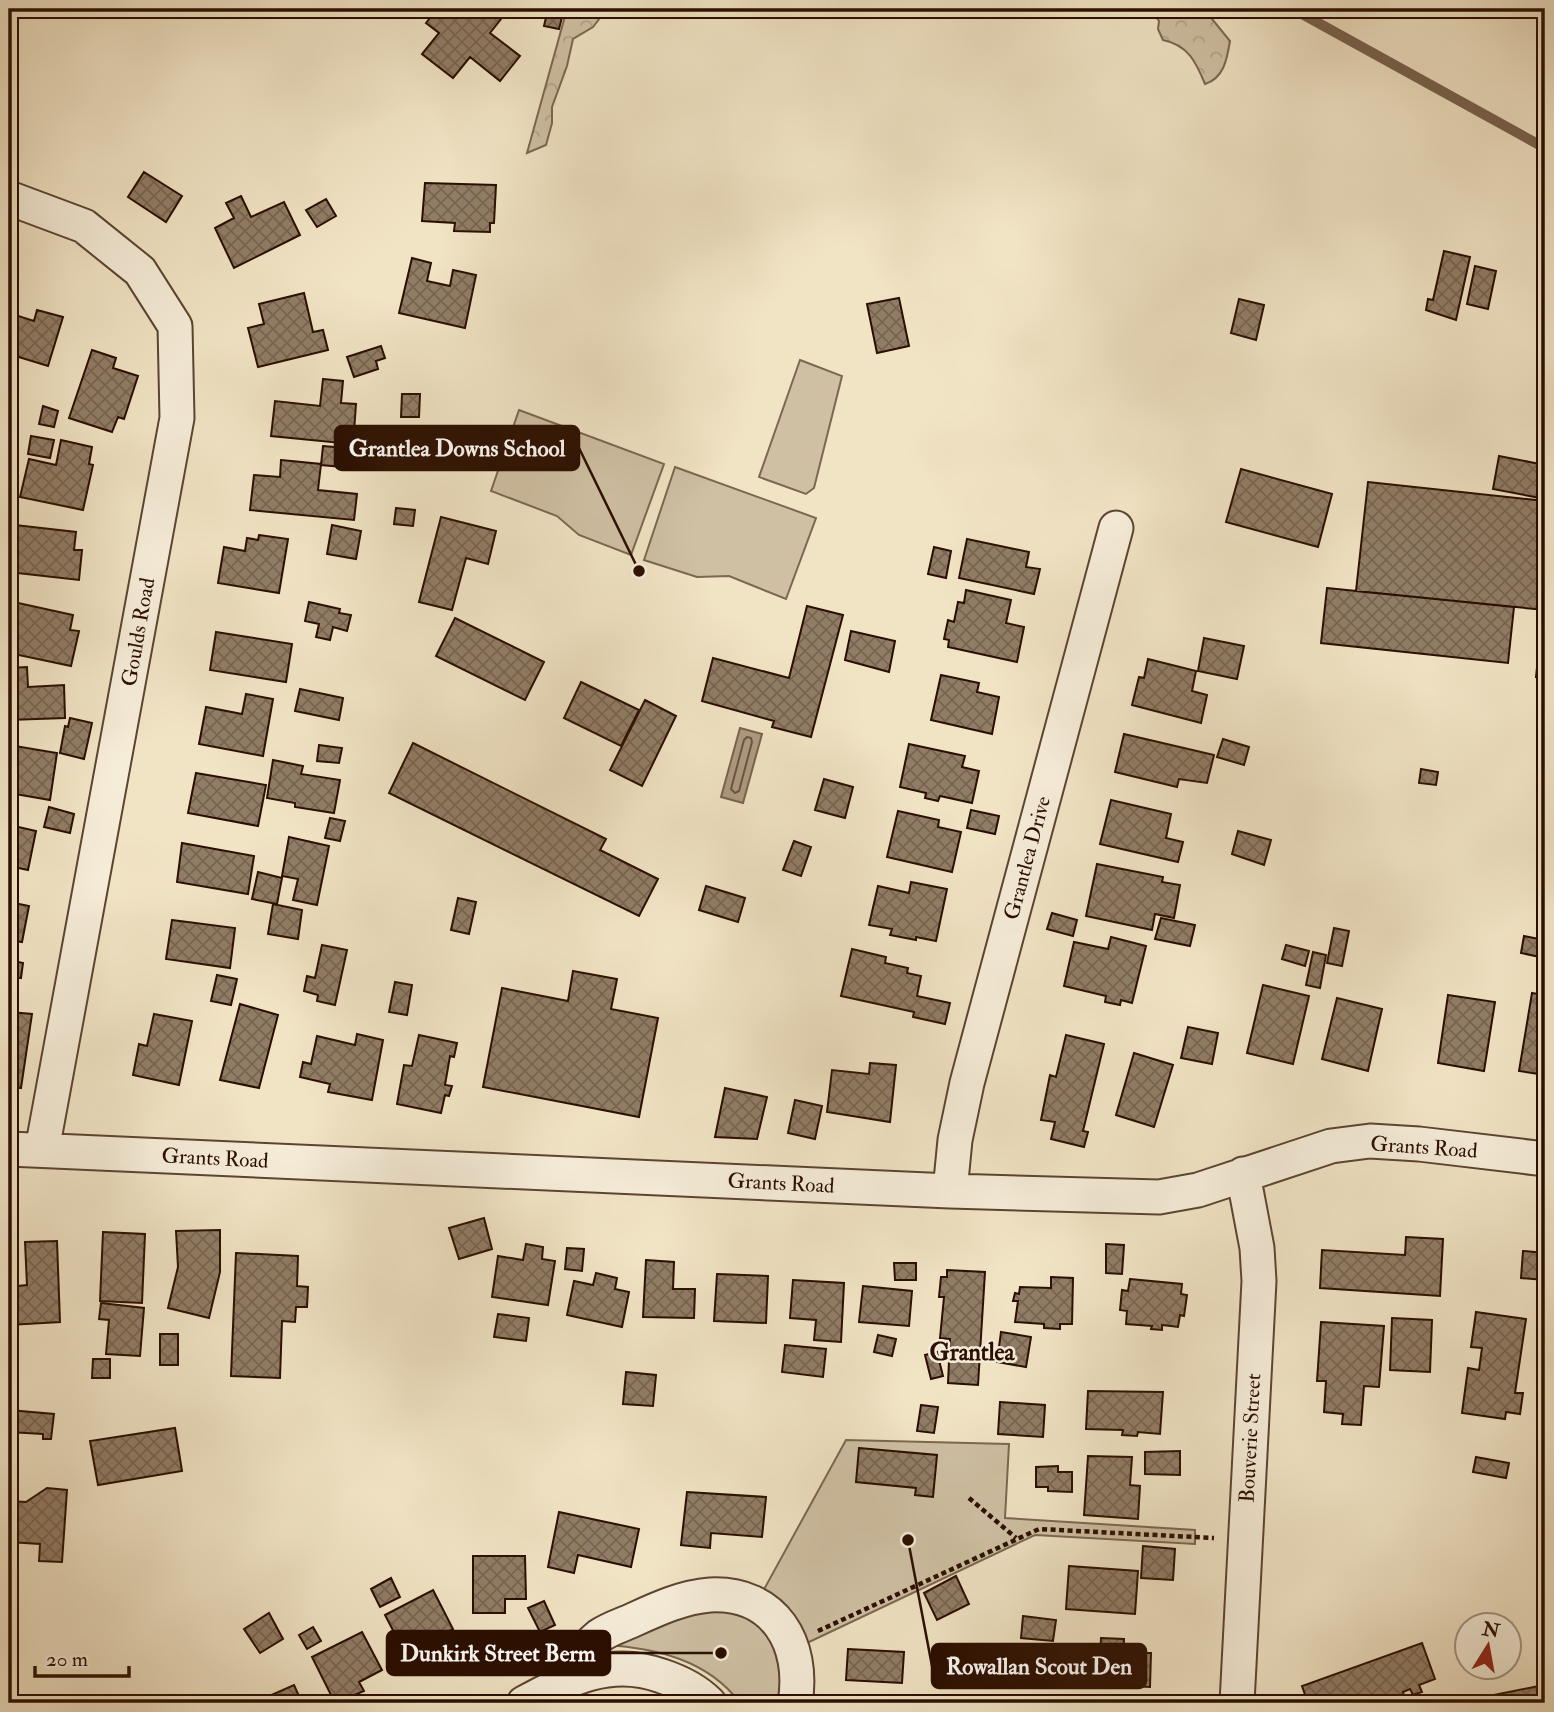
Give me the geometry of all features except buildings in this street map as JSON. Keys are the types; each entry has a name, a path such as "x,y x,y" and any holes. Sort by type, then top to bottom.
{"street":[{"name":"Goulds Road","path":"9,198 84,226 141,271 175,326 177,418 42,1150"},
{"name":"Grantlea Drive","path":"950,1191 955,1140 967,1083 1116,528"},
{"name":"Grants Road","path":"9,1149 950,1191 1158,1197 1198,1190 1331,1146 1370,1141 1545,1159"},
{"name":"Bouverie Street","path":"1237,1703 1259,1281 1256,1238 1243,1174"},
{"path":"562,1683 582,1652 601,1635 654,1610 690,1597 731,1596 756,1605 780,1623 792,1643 798,1666 795,1703"},
{"path":"524,1703 562,1683 600,1670 625,1667 677,1681 709,1703"}],"path":[{"path":"969,1498 1016,1538"},
{"path":"792,1643 1039,1529 1245,1540"}],"green space":[{"path":"567,9 621,9 603,14 593,27 573,39 567,66 552,107 552,123 546,145 527,153"},
{"path":"1150,9 1204,9 1230,41 1226,61 1220,73 1205,84 1185,50 1163,40 1158,29 1159,21"},
{"path":"800,360 842,376 814,488 806,494 759,477"},
{"path":"519,410 664,464 631,555 579,535 557,516 491,491"},
{"path":"675,467 816,518 786,599 729,576 697,577 644,560"},
{"path":"846,1440 1009,1444 1005,1518 1195,1530 1195,1544 1035,1535 807,1643 762,1593"},
{"path":"728,1608 754,1617 775,1639 785,1662 783,1703 740,1703 713,1676 680,1659 643,1649 605,1645 698,1610"}],"water":[{"path":"740,728 762,734 743,803 721,797"}],"waterway":[{"path":"1293,9 1545,148"}],"place":[{"name":"Grantlea Downs School","path":"639,571"},
{"name":"Rowallan Scout Den","path":"908,1540"},
{"name":"Dunkirk Street Berm","path":"721,1653"}],"district":[{"name":"Grantlea","path":"972,1352"}]}
